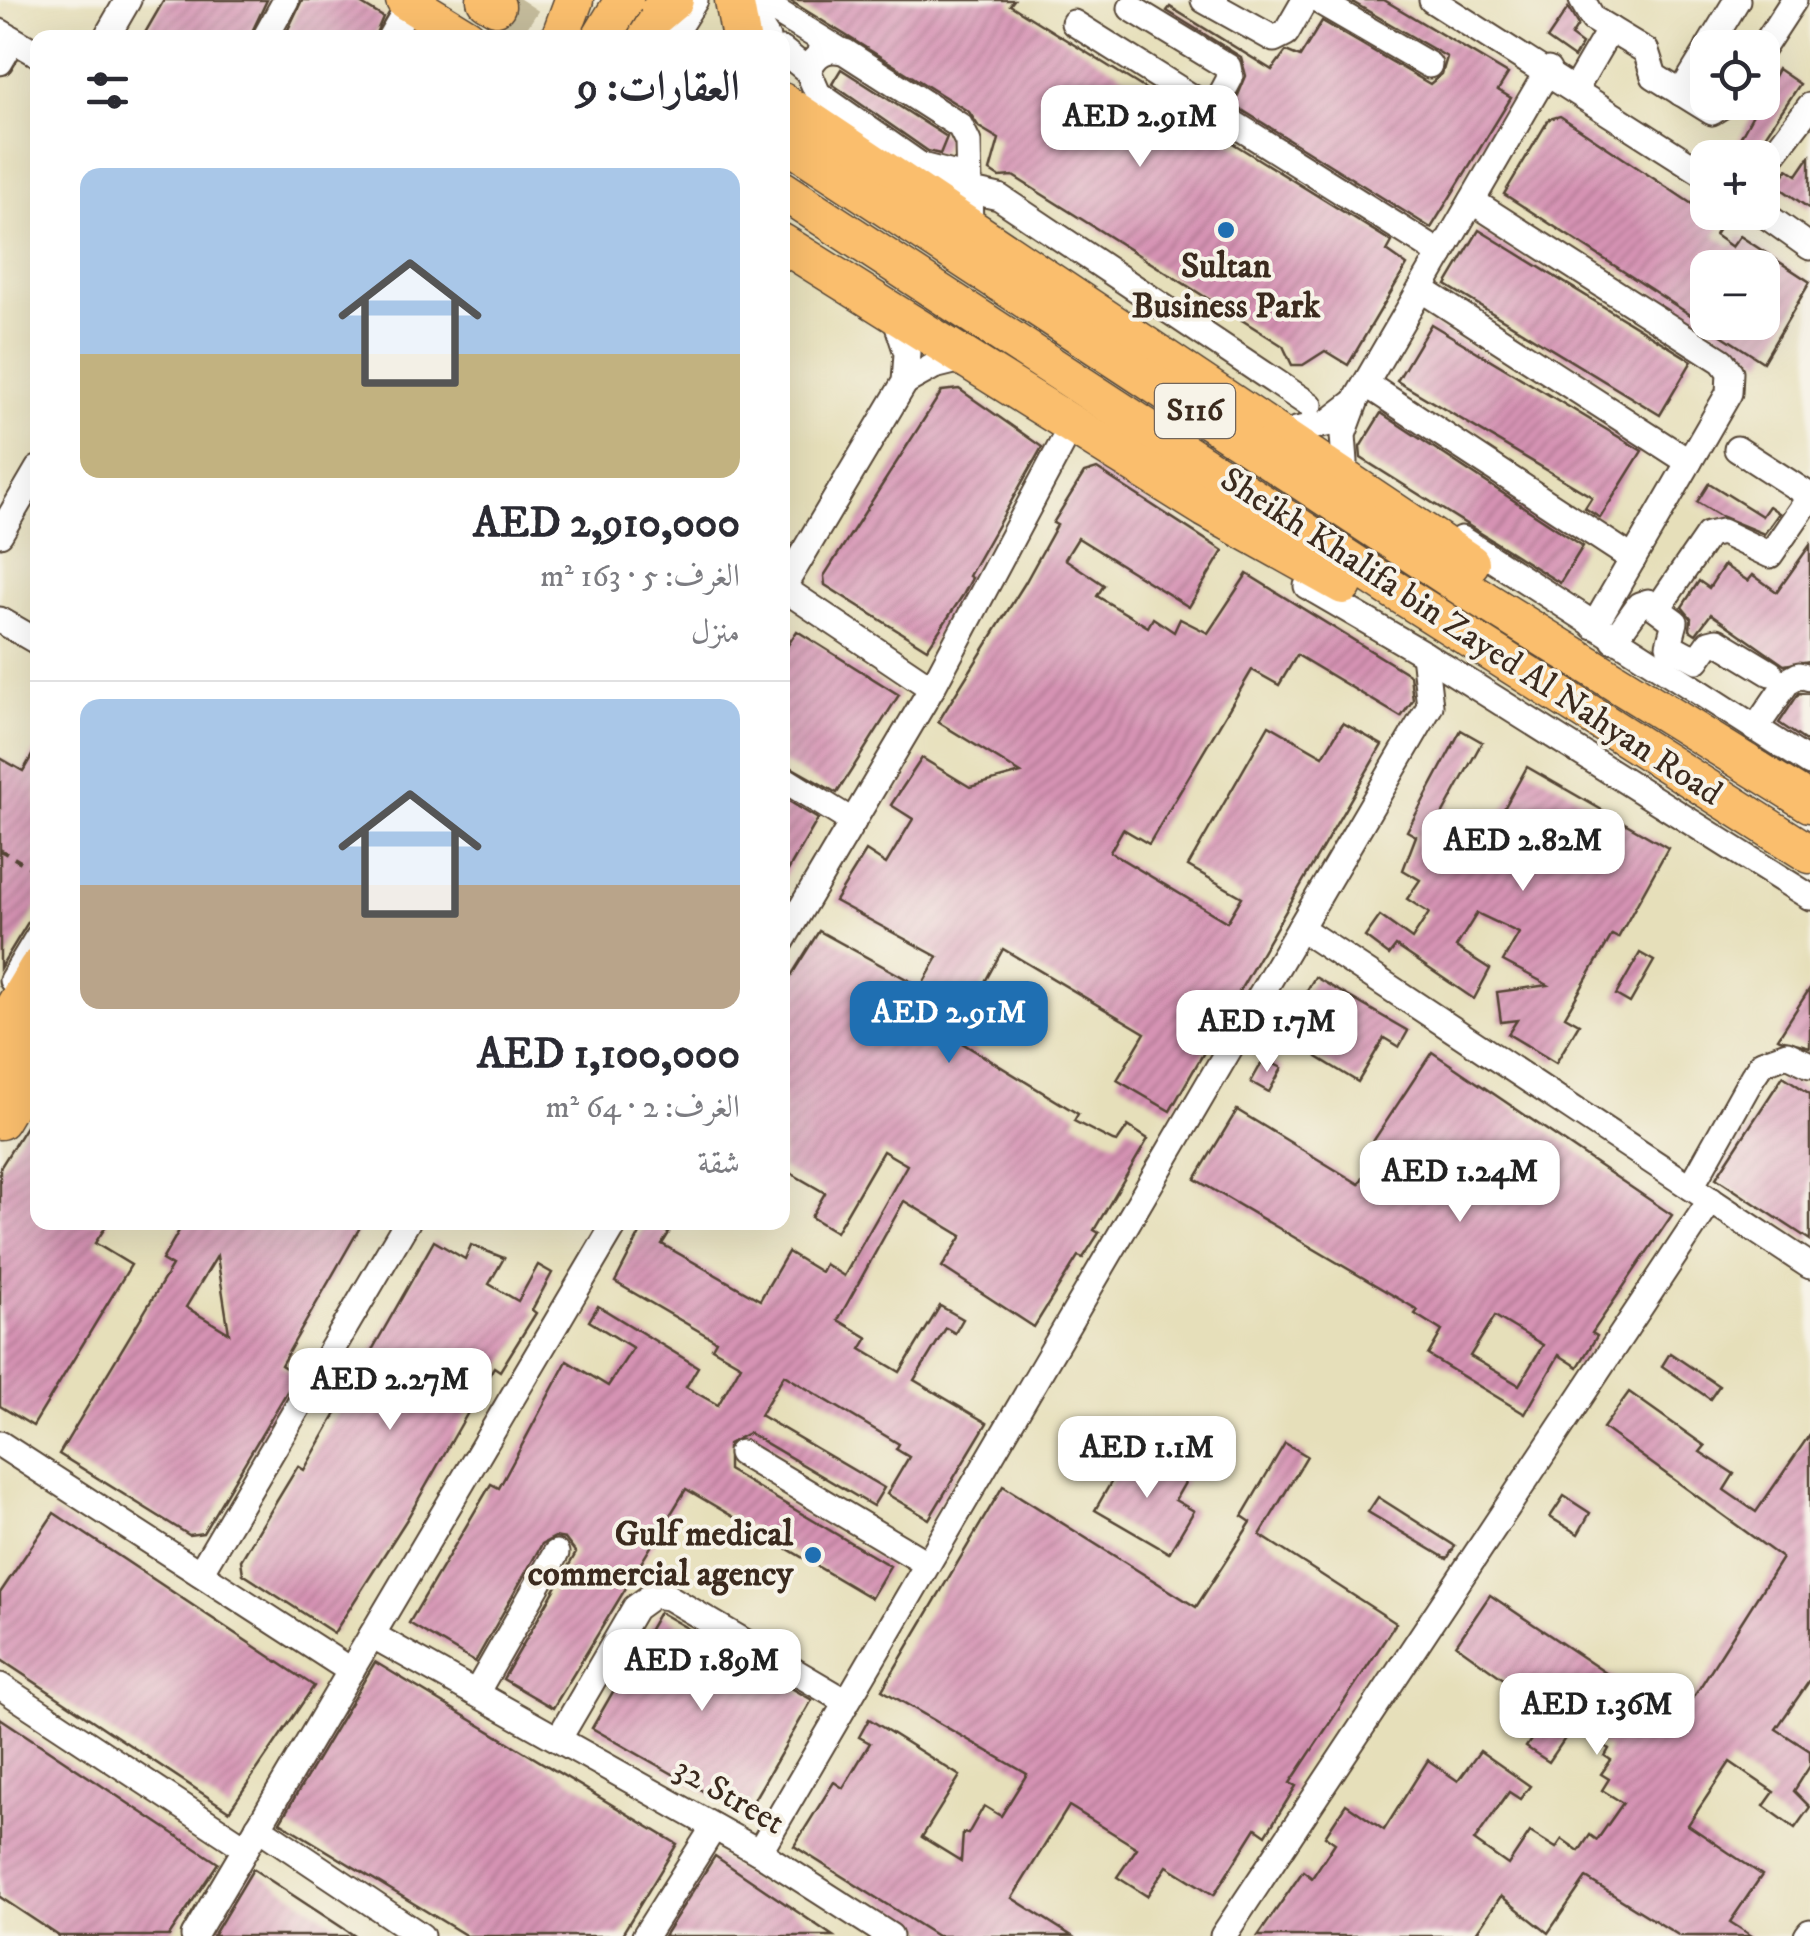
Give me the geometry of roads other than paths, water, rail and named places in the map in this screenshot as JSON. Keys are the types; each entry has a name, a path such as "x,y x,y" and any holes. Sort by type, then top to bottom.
{"highway":[{"path":"635,30 653,0"},
{"path":"639,30 674,0"},
{"path":"734,0 740,30"},
{"path":"407,2 454,30"},
{"path":"792,103 949,191 970,228 1443,543 1612,677"},
{"name":"Sheikh Khalifa bin Zayed Al Nahyan Road","path":"792,103 1471,592 1810,803"},
{"name":"Sheikh Khalifa bin Zayed Al Nahyan Road","path":"790,195 1481,646 1810,854"},
{"path":"790,248 1205,508 1415,626 1448,640 1481,646"},
{"path":"0,1031 30,981"},
{"path":"0,1080 30,1030"},
{"path":"0,1120 30,1069"}],"street":[{"path":"111,30 128,0"},
{"path":"269,30 286,0"},
{"path":"676,30 696,0"},
{"path":"1204,0 1274,39 1286,33 1306,0"},
{"path":"1318,0 1360,10 1429,65"},
{"path":"1432,0 1548,70 1690,164"},
{"path":"1582,0 1588,14 1642,47 1651,73 1690,99"},
{"path":"1719,30 1737,0"},
{"path":"1774,30 1794,0"},
{"path":"394,30 407,2"},
{"path":"762,30 754,18 763,3 960,126 968,142 949,191 999,197 1310,404"},
{"path":"1110,45 1133,4 1228,67 1230,78 1213,110"},
{"path":"1074,23 1441,254"},
{"path":"1575,89 1610,29"},
{"path":"4,45 30,52"},
{"path":"792,103 819,54 839,50"},
{"path":"1346,462 1342,435 1361,392 1548,70"},
{"path":"1681,93 1690,78"},
{"path":"1780,145 1810,106"},
{"path":"1472,202 1727,366 1729,393 1633,559 1604,633"},
{"path":"1780,226 1810,246"},
{"path":"1421,289 1689,462"},
{"path":"790,577 905,382 905,338 893,312"},
{"path":"1156,354 1194,362 1604,633 1810,763"},
{"path":"905,382 934,366 966,358"},
{"path":"1252,366 1254,401"},
{"path":"1361,392 1633,559"},
{"path":"1296,430 1326,424 1361,392"},
{"path":"790,928 932,688 1072,425"},
{"path":"1658,608 1708,535 1722,532 1770,555 1810,496 1736,449"},
{"path":"0,534 30,483"},
{"path":"1205,508 1221,529 1253,554 1424,654 1810,897"},
{"path":"790,594 932,688"},
{"path":"1604,633 1648,602 1675,622 1669,645 1690,660 1697,660 1709,643 1717,641 1770,673"},
{"path":"0,620 30,637"},
{"path":"759,1852 1430,706 1424,654"},
{"path":"1755,729 1788,681 1799,675 1810,678"},
{"path":"1430,706 1479,688"},
{"path":"790,783 853,822"},
{"path":"1300,928 1810,1266"},
{"path":"0,1000 30,950"},
{"path":"1223,1936 1701,1194 1762,1063 1787,1054 1810,1064"},
{"path":"0,1142 30,1091"},
{"path":"200,1573 402,1230"},
{"path":"194,1936 611,1230"},
{"path":"0,1444 351,1671"},
{"path":"742,1453 926,1563"},
{"path":"476,1692 556,1553"},
{"path":"558,1738 635,1608 653,1595 668,1598 845,1702"},
{"name":"32 Street","path":"372,1635 759,1852 890,1936"},
{"path":"0,1686 421,1936"},
{"path":"646,1936 714,1826"}],"tunnel":[{"path":"496,6 533,30"}],"place":[{"name":"Sultan Business Park","path":"1226,230"},
{"name":"Gulf medical commercial agency","path":"813,1555"}]}
